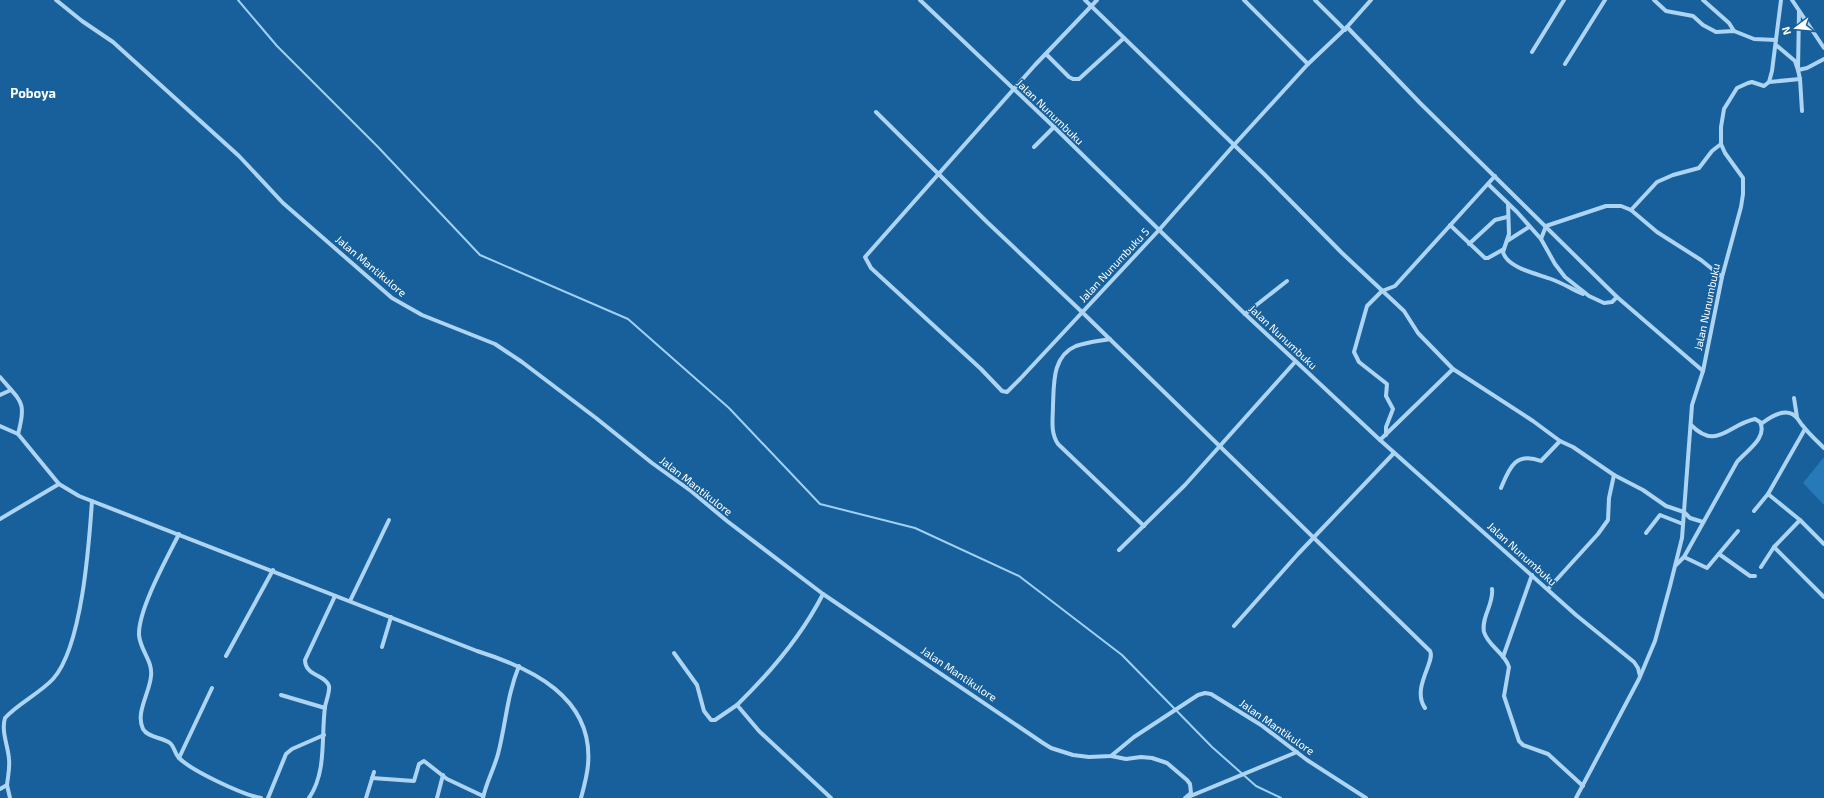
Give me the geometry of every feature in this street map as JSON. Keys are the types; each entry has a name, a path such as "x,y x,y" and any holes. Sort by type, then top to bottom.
{"street":[{"name":"Jalan Mantikulore","path":"56,0 82,22 113,42 234,151 284,203 392,298 422,315 494,344 522,362 823,594 1051,748 1079,756 1111,756 1122,745 1147,730 1198,695 1205,693 1211,694 1261,725 1297,752 1366,798"},
{"name":"Jalan Nunumbuku","path":"920,0 1054,127 1295,362 1394,453 1576,615 1634,662 1638,668 1640,676"},
{"path":"1085,0 1404,311 1418,333 1453,369 1533,421 1560,441 1572,446 1614,475 1643,490 1666,506 1684,512 1690,518 1703,522"},
{"path":"939,174 1046,54 1097,0"},
{"path":"1244,0 1308,64"},
{"path":"1315,0 1618,297 1703,371"},
{"name":"Jalan Nunumbuku 5","path":"939,174 868,252 866,257 867,262 871,268 981,369 1000,390 1005,392 1020,379 1159,230 1308,64 1346,29 1371,0"},
{"path":"1532,52 1564,0"},
{"path":"1565,64 1605,0"},
{"path":"1654,0 1666,11 1693,16 1710,30 1716,32 1734,31 1754,39 1776,43 1795,61 1800,79 1802,111"},
{"path":"1703,0 1729,23 1734,31"},
{"path":"1769,82 1772,71 1781,0"},
{"path":"1792,0 1824,48"},
{"path":"1798,70 1799,11"},
{"path":"1046,54 1069,77 1079,79 1124,38"},
{"path":"1798,70 1807,68 1824,59"},
{"path":"1631,210 1657,182 1673,175 1699,168 1712,151 1721,144 1721,126 1724,110 1734,92 1741,85 1752,82 1764,86 1769,82 1800,79"},
{"path":"876,112 1431,652 1431,657 1425,670 1420,696 1420,702 1425,708"},
{"path":"1034,147 1054,127"},
{"name":"Jalan Nunumbuku","path":"1576,798 1630,699 1640,676 1655,641 1676,566 1683,524 1692,405 1703,371 1722,277 1741,207 1743,178 1725,153 1721,144"},
{"path":"1386,435 1386,427 1393,409 1386,396 1386,384 1359,362 1354,352 1367,306 1382,291 1395,286 1495,176"},
{"path":"1488,184 1541,239 1545,249 1561,273 1589,296"},
{"path":"1508,204 1507,217 1509,234 1505,242 1504,256 1517,266 1550,278 1607,303 1612,302 1618,297"},
{"path":"1546,226 1606,206 1621,206 1631,210 1658,232 1705,263 1722,277"},
{"path":"1469,244 1496,220 1507,217"},
{"path":"1450,225 1469,244 1488,258 1504,249"},
{"path":"1541,239 1546,226"},
{"path":"1505,242 1529,228"},
{"path":"1245,314 1287,281"},
{"path":"1110,339 1076,346 1062,358 1056,367 1053,386 1053,434 1058,444 1144,526"},
{"path":"1119,550 1144,526 1219,447 1295,362"},
{"path":"1380,440 1453,369"},
{"path":"0,377 20,401 23,408 18,434"},
{"path":"0,395 11,390"},
{"path":"1794,398 1797,417 1824,448"},
{"path":"1761,424 1771,416 1779,413 1790,414 1797,417"},
{"path":"1676,566 1684,557 1737,462 1743,454 1750,449 1759,437 1762,429 1761,424 1757,420 1750,420 1728,431 1711,437 1705,436 1690,425"},
{"path":"0,426 18,434 59,484 92,501 519,666 553,687 570,703 579,717 585,731 588,764 581,798"},
{"path":"1754,511 1768,494 1806,429"},
{"path":"1501,488 1511,465 1523,459 1541,461 1560,441"},
{"path":"1234,626 1394,453"},
{"path":"1548,589 1598,534 1608,520 1609,498 1614,475"},
{"path":"0,519 59,484"},
{"path":"1768,494 1800,520 1824,544"},
{"path":"10,798 7,785 9,759 4,721 8,714 35,695 53,678 63,664 72,640 81,598 90,542 92,501"},
{"path":"1646,533 1660,515 1683,524"},
{"path":"350,601 389,520"},
{"path":"1762,567 1774,547 1800,520"},
{"path":"1684,557 1707,568 1738,531"},
{"path":"179,534 154,584 147,603 139,635 152,670 141,716 143,729 147,733 170,743 179,758 209,777 251,796 261,798"},
{"path":"1774,547 1824,597"},
{"path":"1719,554 1750,576 1755,576"},
{"path":"226,656 273,570"},
{"path":"1503,656 1532,575"},
{"path":"1492,589 1493,597 1487,613 1484,631 1493,647 1503,656 1510,667 1504,696 1520,742 1523,745 1548,754 1582,786"},
{"path":"674,654 697,686 704,711 711,720 715,720 737,705 760,683 783,655 823,594"},
{"path":"309,798 314,791 322,763 325,708 329,686 326,682 312,673 306,666 305,660 335,596"},
{"path":"382,647 391,617"},
{"path":"372,778 414,781 419,764 424,761 428,766 447,779 483,797 497,758 505,709 519,666"},
{"path":"179,758 212,688"},
{"path":"281,695 325,708"},
{"path":"737,705 758,731 831,798"},
{"path":"268,798 286,754 292,749 324,735"},
{"path":"1186,797 1297,752"},
{"path":"1111,756 1126,759 1141,757 1152,758 1167,763 1182,775 1190,784 1191,793 1186,797"},
{"path":"366,798 374,772"},
{"path":"438,798 443,775"},
{"path":"0,789 7,785"}],"shaded area":[{"path":"1824,457 1824,505 1803,483"}],"waterway":[{"path":"238,0 277,46 378,147 480,255 628,319 729,408 820,504 915,528 1019,576 1122,655 1212,747 1256,786 1281,798"}],"district":[{"name":"Poboya","path":"33,93"}]}
